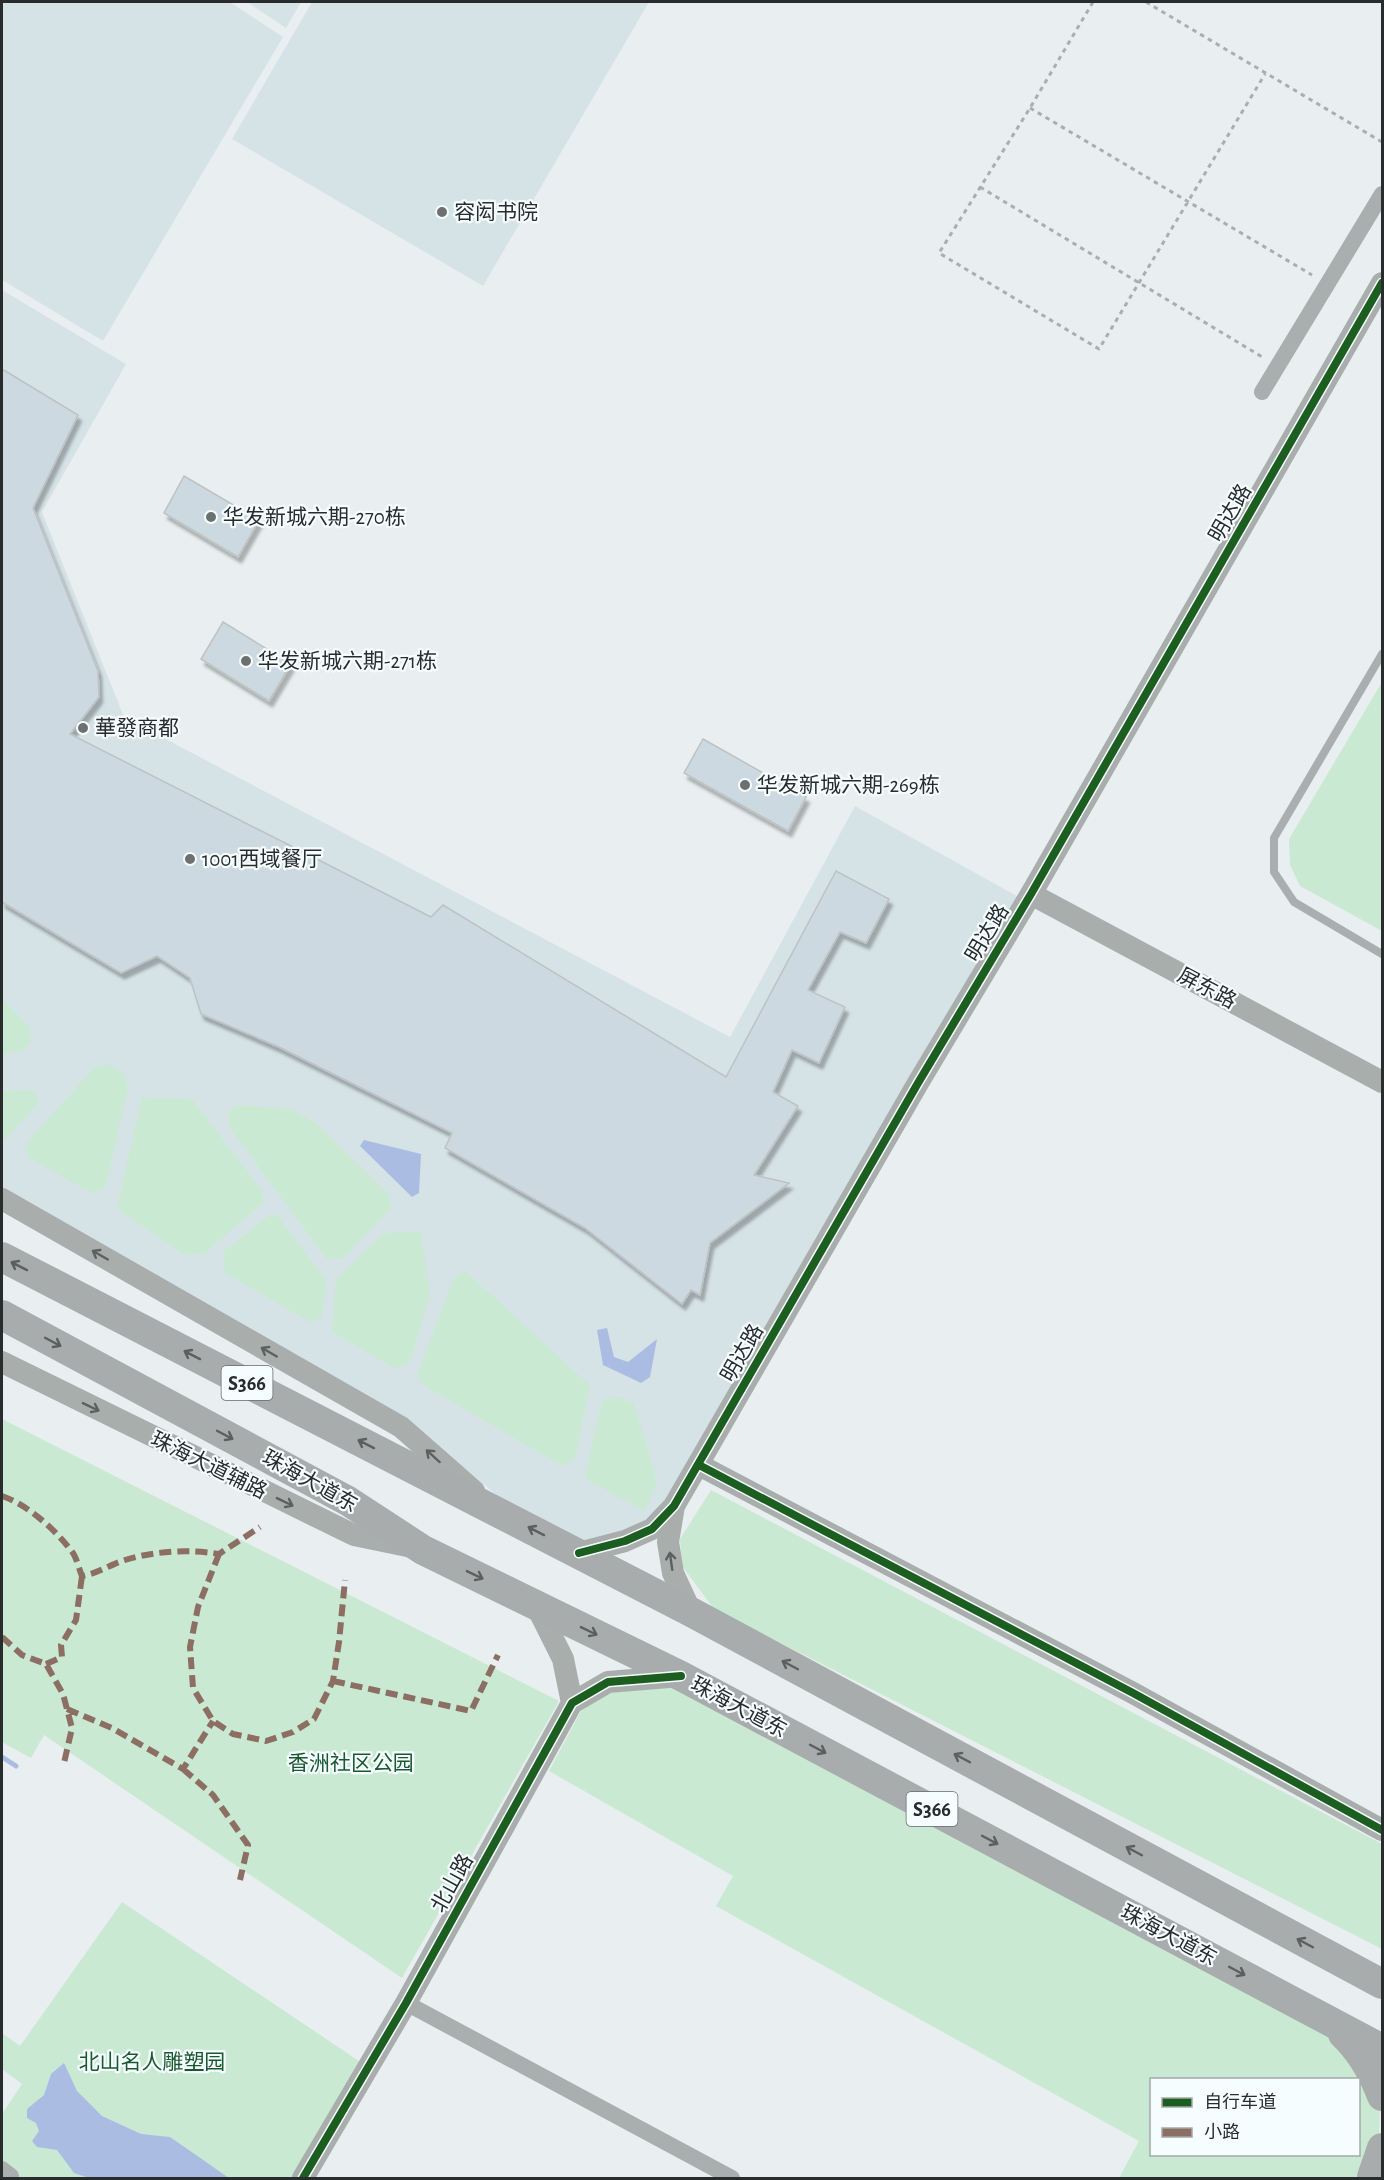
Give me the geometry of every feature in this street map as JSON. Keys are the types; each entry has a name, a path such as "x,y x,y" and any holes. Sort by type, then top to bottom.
{"highway":[{"name":"S366","path":"2,1257 579,1553 1374,1976"},
{"name":"珠海大道东","path":"2,1315 348,1501 423,1550 681,1676 1383,2049"},
{"path":"1326,2018 1355,2045 1371,2068 1383,2096"},
{"path":"1375,2175 1383,2148"}],"street":[{"path":"1262,392 1383,194"},
{"name":"明达路","path":"579,1553 625,1541 652,1529 674,1506 918,1083 1031,894 1383,283"},
{"name":"屏东路","path":"1031,894 1383,1082"},
{"path":"2,1199 401,1427 493,1508"},
{"name":"珠海大道辅路","path":"2,1362 354,1536 423,1550"},
{"path":"699,1465 1133,1693 1383,1830"},
{"name":"明达路","path":"674,1506 668,1542 673,1573 691,1612"},
{"path":"536,1605 563,1659 572,1703 608,1682 681,1676"},
{"name":"北山路","path":"303,2178 406,2003 572,1703"},
{"path":"406,2003 732,2178"}],"lane":[{"path":"1383,654 1274,838 1274,872 1294,902 1383,954"}],"path":[{"path":"1093,2 939,254 1100,349 1265,74"},
{"path":"1146,2 1383,142"},
{"path":"1030,108 1328,284"},
{"path":"980,187 1278,366"}],"shaded area":[{"path":"2,2 230,2 283,37 103,341 2,280"},
{"path":"247,2 301,2 286,28"},
{"name":"容闳书院","path":"312,2 649,2 483,286 232,139"},
{"path":"2,290 126,364 42,512 124,717 730,1037 855,806 1017,896 665,1503 647,1521 620,1532 578,1543 499,1497 405,1419 2,1190"}],"green space":[{"path":"1382,682 1382,931 1300,886 1290,865 1289,839"},
{"path":"2,998 30,1028 31,1040 25,1050 2,1054"},
{"path":"106,1063 124,1074 128,1088 105,1188 91,1193 28,1157 27,1142 94,1068"},
{"path":"34,1090 39,1102 6,1139 2,1139 2,1091"},
{"path":"142,1097 192,1099 263,1192 263,1202 204,1254 185,1255 117,1209"},
{"path":"236,1105 291,1109 314,1122 388,1193 392,1207 343,1258 327,1259 229,1127 229,1111"},
{"path":"277,1215 326,1280 322,1316 312,1323 225,1273 223,1252 268,1216"},
{"path":"421,1231 430,1294 410,1362 396,1369 332,1332 336,1279 384,1233"},
{"path":"465,1271 590,1385 575,1458 566,1465 557,1463 420,1383 418,1374 453,1279"},
{"path":"614,1396 634,1403 657,1483 644,1511 585,1479 602,1400"},
{"name":"香洲社区公园","path":"2,1419 559,1701 402,1978 44,1735 31,1758 2,1742"},
{"path":"711,1490 1382,1844 1382,1949 714,1609 682,1566 680,1539"},
{"path":"680,1682 1322,2022 1380,2107 1379,2142 1367,2178 1119,2178 1139,2141 716,1906 733,1876 549,1771 581,1711 608,1689"},
{"name":"北山名人雕塑园","path":"122,1902 359,2061 295,2178 2,2178 2,2114 22,2084 2,2069 2,2033 20,2046"}],"water":[{"path":"364,1140 421,1154 419,1193 412,1197 360,1146"},
{"path":"607,1328 614,1357 628,1362 657,1339 650,1377 641,1383 603,1365 597,1330"},
{"path":"64,2063 77,2091 102,2116 141,2134 170,2137 229,2178 89,2178 74,2173 57,2150 37,2147 32,2141 39,2131 36,2123 27,2118 27,2109 44,2095 51,2074"}],"building":[{"path":"2,369 78,415 33,508 98,671 99,697 70,734 431,917 443,905 726,1077 836,871 889,899 866,943 840,932 808,990 845,1007 819,1063 792,1050 773,1092 798,1106 754,1175 789,1183 710,1243 700,1295 691,1290 682,1304 585,1228 445,1148 452,1133 279,1047 201,1014 190,978 157,956 121,973 2,902"},
{"name":"华发新城六期-270栋","path":"184,476 259,520 238,557 164,513"},
{"name":"华发新城六期-271栋","path":"223,622 291,664 269,701 201,659"},
{"name":"华发新城六期-269栋","path":"703,739 806,797 788,831 684,773"}],"waterway":[{"path":"2,1757 16,1766"}],"marked path":[{"path":"2,1496 22,1505 41,1519 73,1553 82,1576 125,1560 160,1553 184,1551 219,1554 260,1527"},
{"path":"219,1554 198,1607 190,1647 193,1688 213,1721 233,1734 266,1741 293,1732 314,1719 333,1681 345,1580"},
{"path":"46,1664 62,1657 61,1645 76,1620 82,1576"},
{"path":"2,1637 22,1655 46,1664 63,1694 72,1728 64,1763"},
{"path":"333,1681 471,1711 498,1655"},
{"path":"67,1709 112,1728 183,1769 213,1721"},
{"path":"183,1769 213,1795 248,1845 240,1880"}],"cycle path":[{"path":"579,1553 625,1541 652,1529 674,1506 918,1083 1031,894 1382,283"},
{"path":"699,1465 1133,1693 1382,1830"},
{"path":"303,2178 406,2003 572,1703 608,1682 681,1676"}],"place":[{"name":"容闳书院","path":"442,212"},
{"name":"华发新城六期-270栋","path":"211,517"},
{"name":"华发新城六期-271栋","path":"246,661"},
{"name":"華發商都","path":"83,728"},
{"name":"华发新城六期-269栋","path":"745,785"},
{"name":"1001西域餐厅","path":"190,859"}]}
